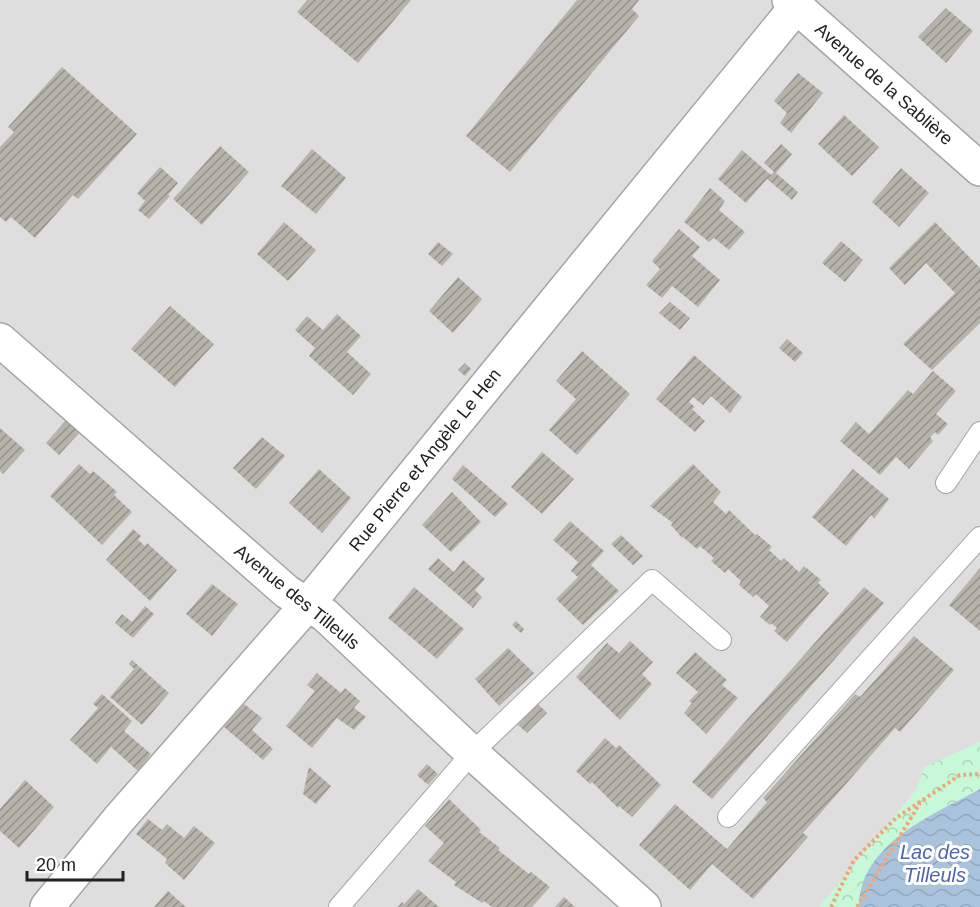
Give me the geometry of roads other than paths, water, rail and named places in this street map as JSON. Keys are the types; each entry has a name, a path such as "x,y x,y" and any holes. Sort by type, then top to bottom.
{"street":[{"name":"Avenue de la Sablière","path":"793,3 980,169"},
{"name":"Rue Pierre et Angèle Le Hen","path":"47,907 118,819 307,605 793,3"},
{"name":"Avenue des Tilleuls","path":"4,352 287,592 325,615 472,753 644,907"}],"lane":[{"path":"946,483 980,432"},
{"path":"728,817 980,537"},
{"path":"339,907 472,753 652,580 722,640"}],"water":[{"name":"Lac des Tilleuls","path":"980,789 980,907 859,907 863,885 872,865 885,848 921,821"}]}
